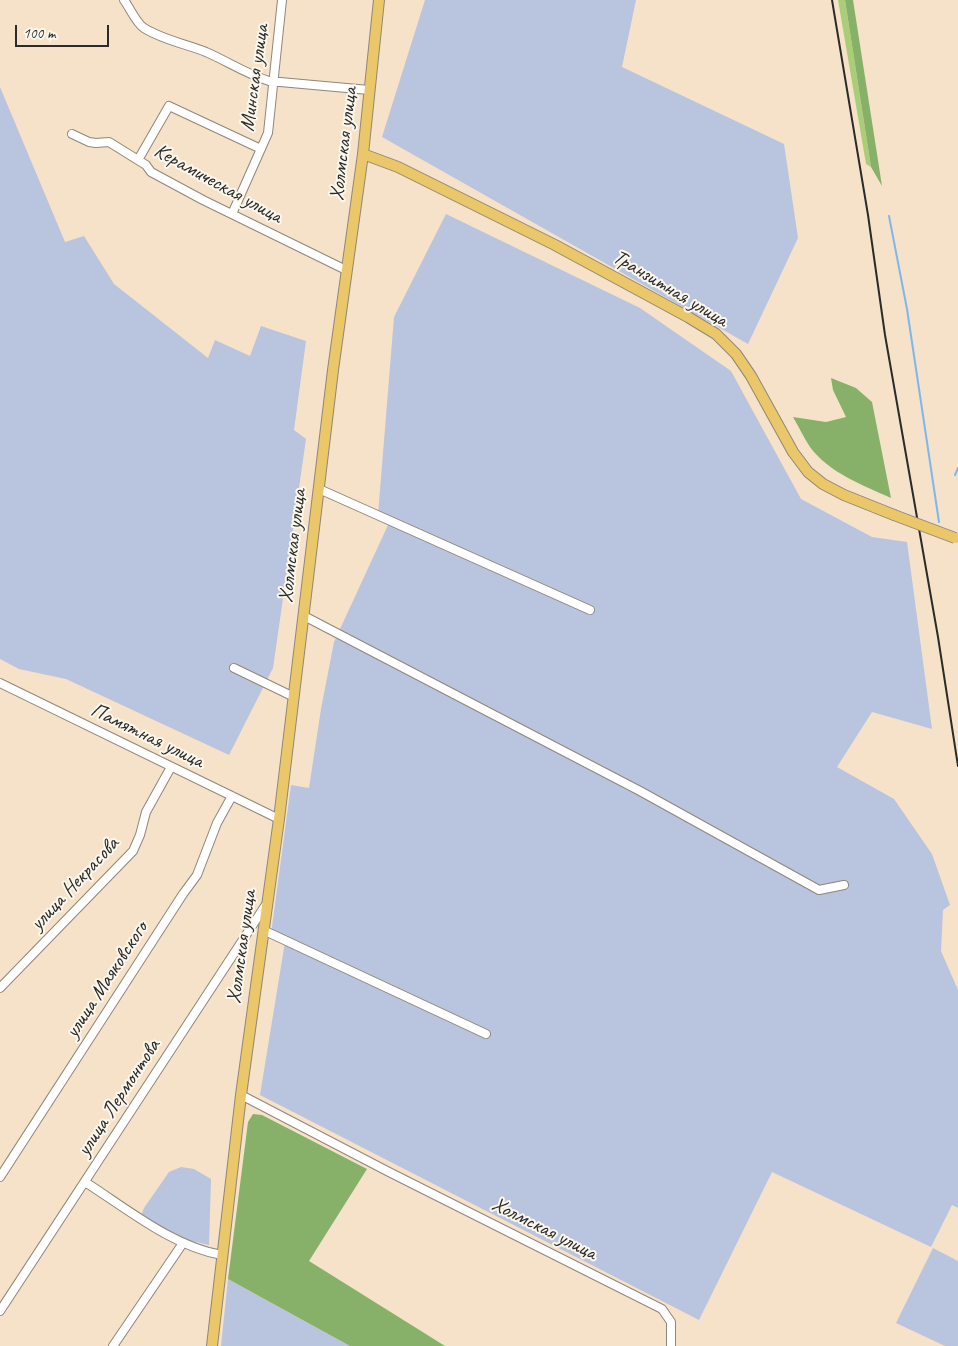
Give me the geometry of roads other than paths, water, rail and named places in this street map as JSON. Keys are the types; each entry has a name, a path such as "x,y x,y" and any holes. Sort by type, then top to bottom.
{"main road":[{"name":"Холмская улица","path":"212,1346 241,1096 279,819 346,270 363,154 379,0"},
{"name":"Транзитная улица","path":"363,154 398,167 550,243 716,334 736,354 751,376 793,452 808,472 823,484 844,495 956,538"}],"street":[{"path":"124,0 143,27 185,46 221,58 258,78 370,90"},
{"name":"Минская улица","path":"232,214 268,133 282,0"},
{"path":"138,160 169,106 261,149"},
{"name":"Керамическая улица","path":"72,134 89,142 109,142 138,160 151,172 346,270"},
{"path":"319,489 590,610"},
{"path":"304,616 640,791 819,890 844,885"},
{"path":"234,668 294,697"},
{"name":"Памятная улица","path":"0,683 279,819"},
{"name":"улица Некрасова","path":"0,988 133,851 140,835 146,812 171,767"},
{"name":"улица Маяковского","path":"0,1177 197,875 217,823 232,796"},
{"name":"улица Лермонтова","path":"0,1311 266,904"},
{"path":"263,930 486,1034"},
{"name":"Холмская улица","path":"241,1096 662,1309 671,1322 671,1346"},
{"path":"85,1182 145,1221 183,1242 210,1253 222,1255"},
{"path":"113,1346 183,1242"}],"waterway":[{"path":"889,216 907,309 939,522"},
{"path":"955,475 958,468"}],"railway":[{"path":"832,0 868,215 885,335 938,637 958,766"}]}
